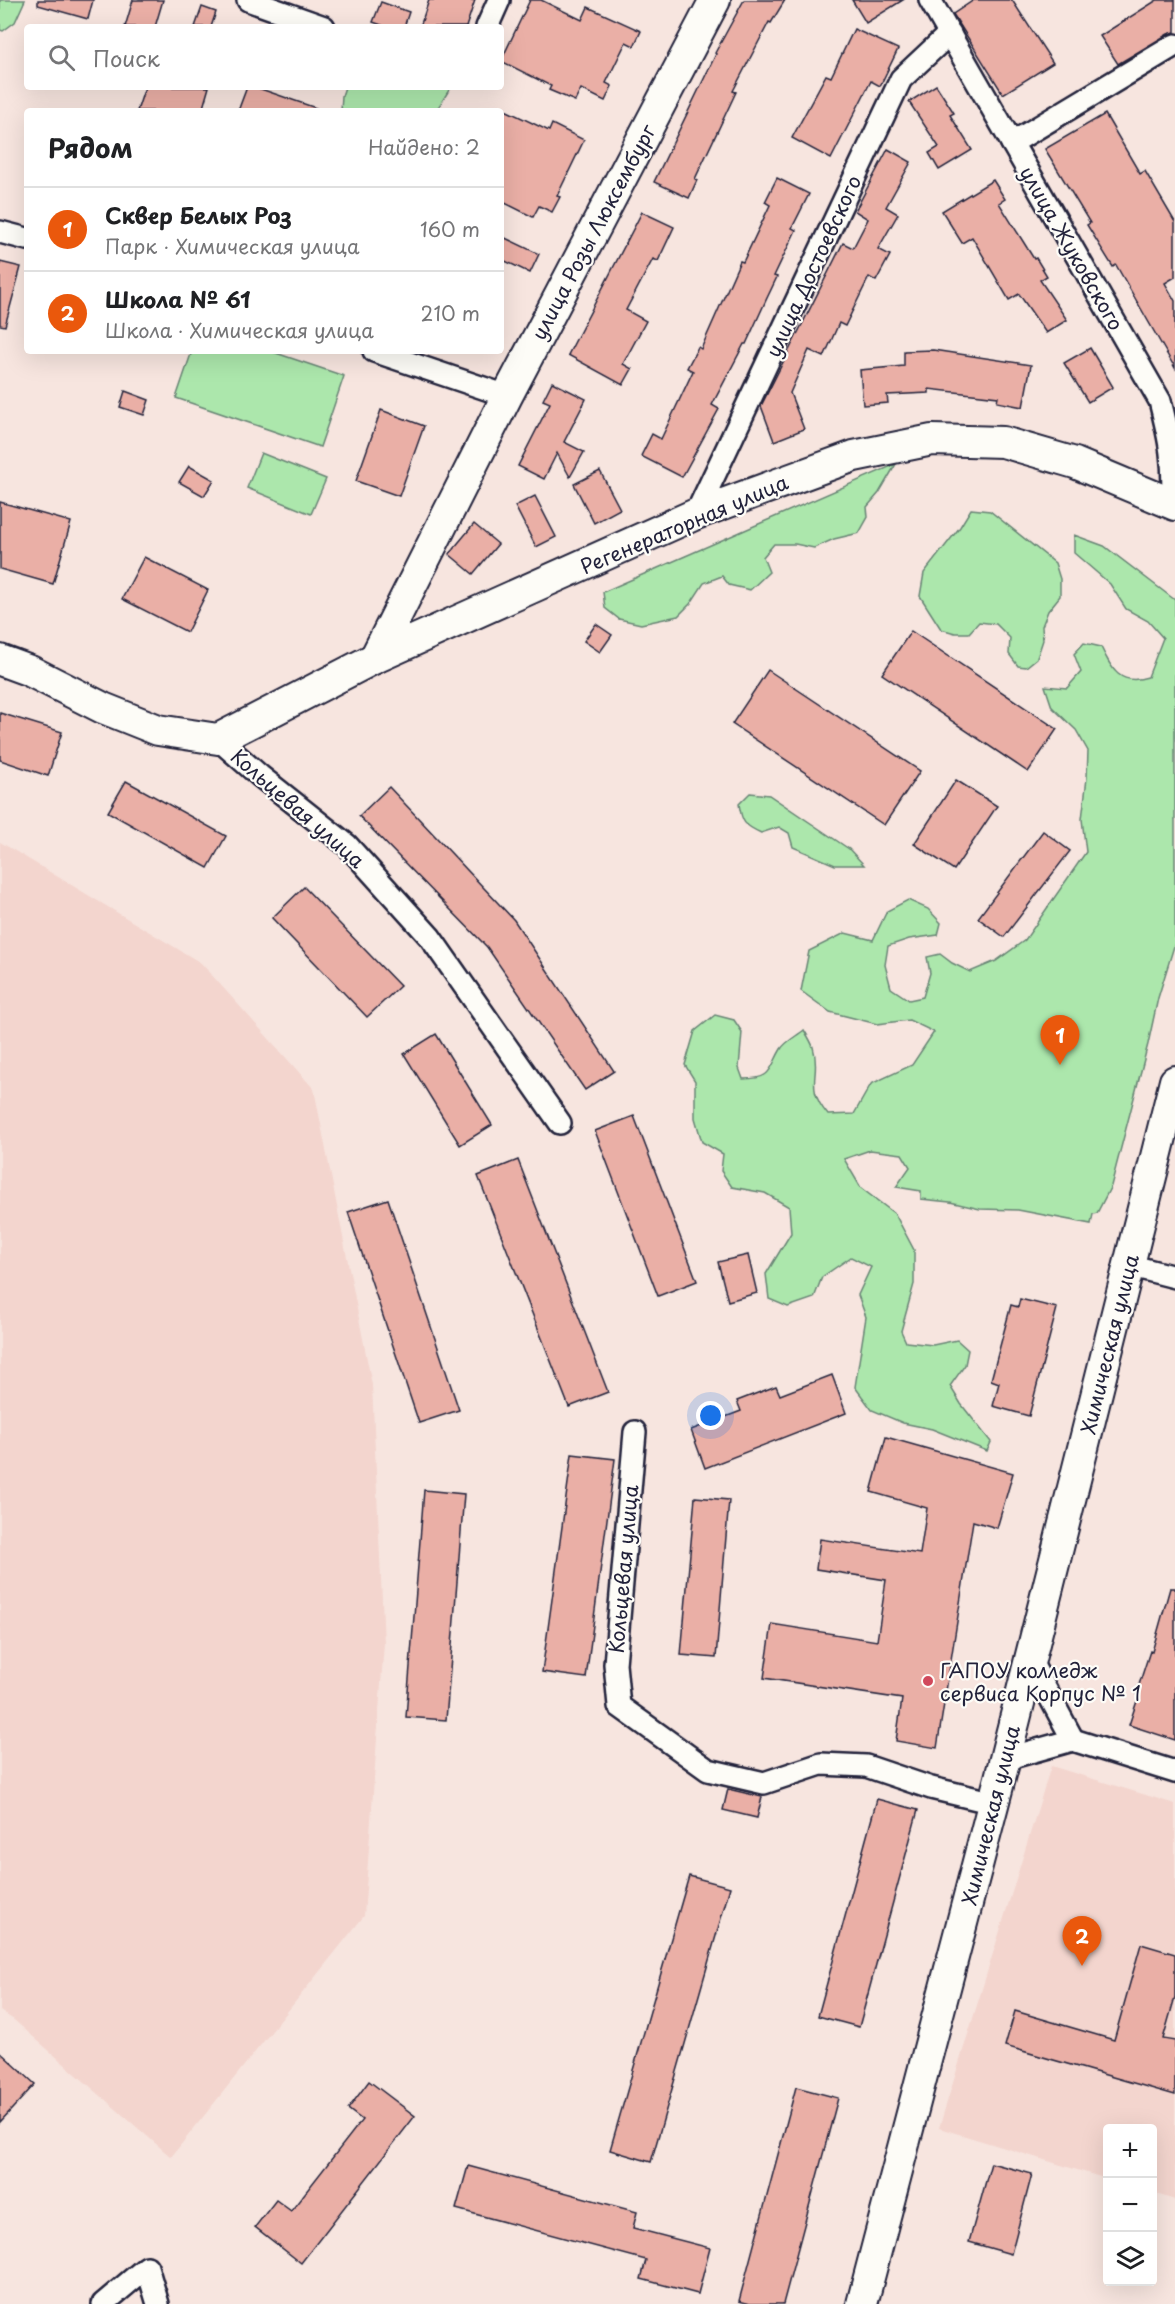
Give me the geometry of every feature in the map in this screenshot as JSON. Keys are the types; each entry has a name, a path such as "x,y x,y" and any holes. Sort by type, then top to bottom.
{"street":[{"path":"248,0 316,24"},
{"path":"488,24 499,0"},
{"name":"улица Розы Люксембург","path":"375,658 507,396 715,0"},
{"name":"улица Жуковского","path":"930,0 1012,143 1168,397 1174,478 1173,505"},
{"name":"улица Достоевского","path":"696,514 901,79 950,33"},
{"path":"1012,143 1175,45"},
{"path":"0,232 24,238"},
{"path":"383,354 507,396"},
{"name":"Регенераторная улица","path":"218,739 375,658 696,514 854,456 932,440 1003,442 1075,463 1173,505"},
{"name":"Кольцевая улица","path":"0,660 30,671 103,708 158,730 218,739 346,845 430,937 561,1123"},
{"name":"Химическая улица","path":"862,2304 994,1803 1175,1081"},
{"path":"1128,1265 1175,1277"},
{"name":"Кольцевая улица","path":"635,1432 615,1664 619,1706 708,1770 764,1783 821,1764 866,1767 931,1788 994,1803"},
{"path":"1030,1660 1073,1740"},
{"path":"1005,1759 1073,1740 1175,1772"},
{"path":"103,2304 147,2267 158,2304"}],"shaded area":[{"path":"0,842 201,963 314,1089 372,1385 384,1643 364,1916 171,2157 14,2020 0,2011"},
{"path":"1051,1766 1175,1804 1175,2200 1157,2194 1157,2124 1103,2124 1103,2178 939,2128"}],"green space":[{"path":"0,0 25,0 15,22 3,31 0,30"},
{"path":"344,90 449,90 438,108 341,108"},
{"path":"191,354 279,354 344,376 320,447 176,398"},
{"path":"261,453 326,479 311,514 247,488"},
{"path":"896,464 879,493 867,507 868,517 859,533 834,539 814,548 795,544 774,544 763,557 769,572 750,590 729,585 722,576 704,583 691,603 678,616 641,624 619,619 605,608 603,592"},
{"path":"971,509 990,511 1055,563 1060,579 1060,596 1048,611 1042,626 1043,640 1037,658 1026,667 1018,666 1009,654 1010,638 996,624 979,622 969,633 955,633 941,629 920,596 924,573"},
{"path":"1074,535 1104,546 1175,600 1175,943 1158,998 1111,1186 1097,1213 1093,1214 1091,1224 1018,1210 980,1209 950,1202 921,1199 921,1191 896,1187 910,1167 902,1154 870,1150 844,1159 861,1188 895,1214 914,1250 914,1284 901,1331 906,1342 933,1345 957,1340 968,1350 965,1365 950,1386 991,1442 987,1451 932,1429 903,1423 872,1410 855,1387 866,1317 858,1295 871,1267 851,1257 822,1277 814,1298 788,1307 769,1299 766,1274 791,1233 789,1207 765,1193 732,1187 721,1171 723,1154 702,1142 695,1118 695,1081 685,1065 695,1031 715,1015 734,1020 742,1032 739,1068 743,1079 753,1079 769,1072 783,1046 804,1030 813,1047 816,1066 814,1081 816,1096 821,1105 828,1115 854,1114 871,1084 912,1065 934,1032 909,1020 877,1024 830,1012 801,991 809,951 845,933 873,940 887,911 908,900 928,909 941,923 938,935 909,939 888,946 885,965 891,988 909,1000 923,997 930,973 927,957 940,954 970,972 996,961 1025,940 1086,852 1082,819 1088,751 1076,730 1052,707 1045,686 1067,688 1081,672 1074,654 1084,643 1101,647 1113,669 1124,678 1148,677 1163,638 1148,621 1126,609 1110,584 1074,553"},
{"path":"750,793 769,795 849,849 864,865 835,865 793,847 789,833 779,827 761,833 751,828 741,815 739,804"}],"building":[{"path":"38,0 93,0 88,19 38,5"},
{"path":"133,0 163,0 156,24 126,24"},
{"path":"429,0 475,0 467,24 421,24"},
{"path":"530,0 541,0 582,20 588,7 641,31 634,46 626,42 606,83 612,86 605,101 581,89 575,101 549,90 551,86 504,62 504,55"},
{"path":"744,0 785,0 771,23 769,22 733,91 736,92 695,179 697,180 689,198 654,182 715,53"},
{"path":"852,0 903,0 866,23"},
{"path":"974,0 1012,0 1053,63 1003,94 953,14"},
{"path":"1157,0 1175,0 1175,32 1118,64 1100,36"},
{"path":"381,2 409,12 405,24 373,22"},
{"path":"202,7 216,12 212,24 196,24"},
{"path":"854,29 898,49 880,86 871,81 831,159 792,138 826,75 831,77"},
{"path":"936,85 954,113 950,115 972,150 939,170 929,153 939,147 909,102"},
{"path":"144,90 208,90 203,108 138,108"},
{"path":"246,90 264,90 316,108 239,108"},
{"path":"504,109 549,131 552,124 584,140 557,196 560,197 552,212 539,206 533,217 504,202"},
{"path":"1105,114 1140,174 1145,171 1175,222 1175,277 1165,283 1175,301 1175,368 1116,265 1113,267 1087,225 1090,223 1045,149"},
{"path":"888,149 911,162 886,207 898,214 878,249 890,255 876,281 869,277 845,326 839,323 824,357 809,350 790,393 804,429 774,441 761,406 843,243 853,248 868,219 855,211"},
{"path":"777,178 809,194 792,228 796,230 774,276 777,277 746,344 712,405 719,409 682,477 641,456 652,434 661,439 693,371 687,368 698,347 701,349 740,261 743,262 770,205 765,202"},
{"path":"993,180 1005,199 999,203 1047,276 1040,280 1067,320 1046,333 1019,294 1009,300 972,237 962,243 942,211"},
{"path":"642,212 674,227 658,261 653,259 626,310 646,321 623,364 632,369 623,385 568,355"},
{"path":"504,237 539,254 530,273 504,260"},
{"path":"0,262 21,267 5,326 0,325"},
{"path":"1090,348 1113,387 1088,402 1064,363"},
{"path":"933,350 1031,365 1023,407 997,402 998,397 929,389 929,393 887,395 888,403 863,405 860,370 904,366 904,351"},
{"path":"552,382 586,399 564,442 584,452 570,477 557,453 544,479 518,466 550,403 543,400"},
{"path":"125,391 149,400 144,415 120,407"},
{"path":"381,410 424,426 399,496 356,481"},
{"path":"189,466 214,480 204,496 179,482"},
{"path":"600,471 620,509 594,523 574,484"},
{"path":"535,496 556,537 536,547 515,506"},
{"path":"0,502 71,522 53,584 0,569"},
{"path":"474,524 498,544 473,574 449,554"},
{"path":"144,557 208,590 187,632 122,599"},
{"path":"596,624 612,635 600,652 584,641"},
{"path":"911,631 1057,729 1028,772 882,674"},
{"path":"768,670 920,771 884,825 732,724"},
{"path":"0,713 62,732 48,776 0,760"},
{"path":"956,780 997,806 954,870 914,844"},
{"path":"126,781 226,836 208,868 108,812"},
{"path":"389,787 514,920 614,1071 585,1090 487,947 359,816"},
{"path":"1043,831 1070,851 1004,937 978,918"},
{"path":"304,887 400,986 367,1017 272,918"},
{"path":"436,1034 492,1125 460,1145 404,1054"},
{"path":"634,1116 697,1281 658,1296 595,1131"},
{"path":"518,1160 608,1392 569,1407 478,1176"},
{"path":"388,1199 459,1410 419,1423 348,1212"},
{"path":"748,1255 757,1293 728,1301 718,1262"},
{"path":"1020,1299 1057,1308 1029,1416 993,1406 999,1383 991,1380 1011,1305 1018,1307"},
{"path":"832,1375 846,1413 705,1468 691,1430 741,1411 737,1401 776,1386 780,1395"},
{"path":"886,1437 1013,1473 997,1528 973,1521 937,1748 896,1741 902,1699 764,1678 772,1624 877,1641 886,1580 816,1569 820,1539 920,1554 927,1508 871,1492"},
{"path":"572,1454 615,1459 586,1678 542,1672"},
{"path":"424,1490 464,1494 446,1720 406,1717"},
{"path":"695,1497 729,1500 716,1658 681,1655"},
{"path":"1170,1588 1175,1588 1175,1740 1129,1725 1139,1695 1136,1694 1150,1651 1152,1652"},
{"path":"728,1789 762,1797 757,1818 723,1810"},
{"path":"877,1799 918,1810 859,2027 818,2016"},
{"path":"689,1876 730,1887 651,2162 610,2150"},
{"path":"1141,1944 1175,1954 1175,1997 1163,2039 1175,2041 1175,2095 1005,2046 1015,2011 1114,2040"},
{"path":"0,2052 35,2084 0,2122"},
{"path":"369,2081 415,2116 301,2263 255,2227 276,2200 291,2211 362,2120 348,2109"},
{"path":"796,2087 838,2098 783,2304 750,2304 739,2301"},
{"path":"991,2163 1032,2174 1011,2254 969,2242"},
{"path":"468,2166 637,2212 633,2228 710,2248 698,2294 641,2279 646,2260 456,2209"}],"place":[{"name":"Сквер Белых Роз","path":"1060,1065"},
{"name":"ГАПОУ колледж сервиса Корпус № 1","path":"928,1681"},
{"name":"Школа № 61","path":"1082,1966"}]}
